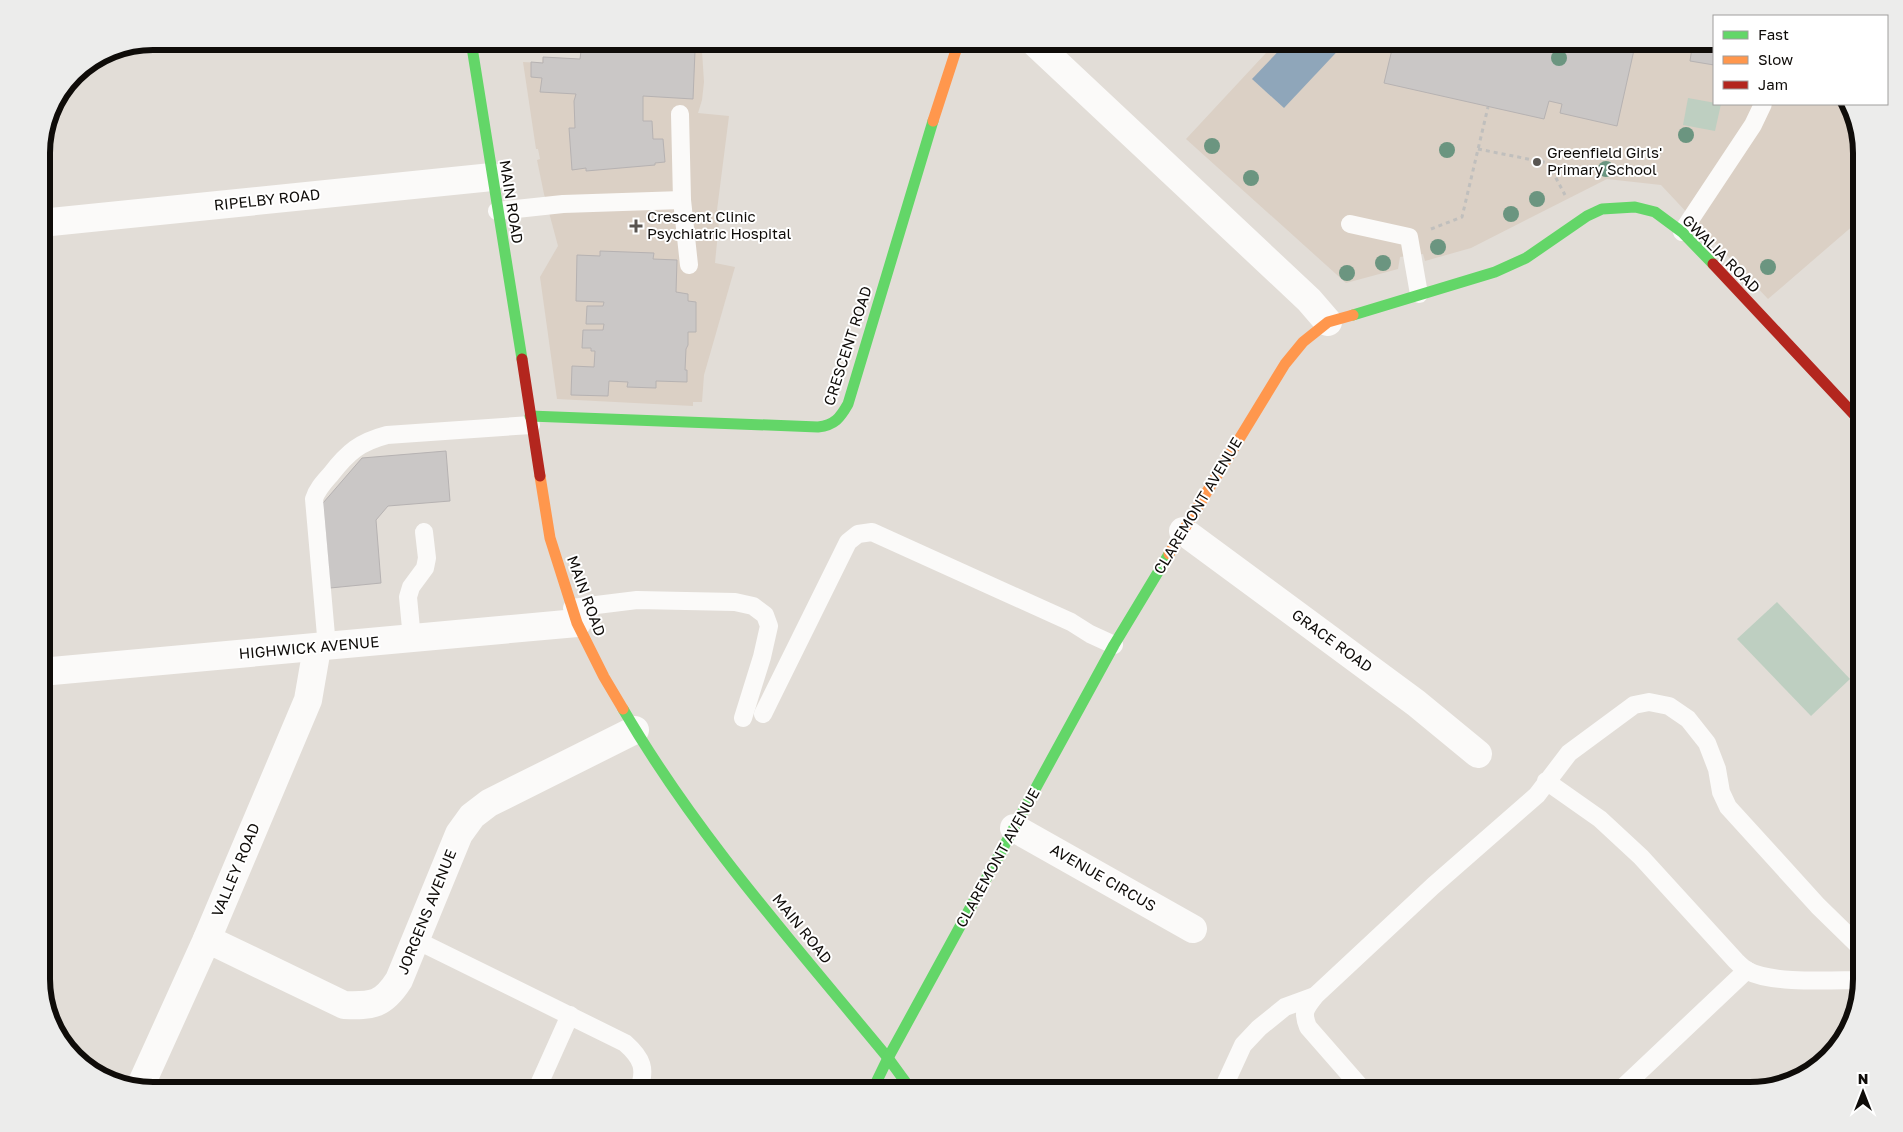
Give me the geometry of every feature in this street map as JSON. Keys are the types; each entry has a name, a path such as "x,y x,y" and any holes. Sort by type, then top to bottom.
{"street":[{"name":"MAIN ROAD","path":"471,50 550,538 574,615 604,677 634,730 670,784 712,842 905,1082"},
{"name":"CRESCENT ROAD","path":"531,420 818,427 829,426 839,420 848,404 945,83 957,50"},
{"path":"1043,50 1310,300 1328,322"},
{"name":"RIPELBY ROAD","path":"50,222 492,177"},
{"name":"GWALIA ROAD","path":"1328,322 1495,272 1526,258 1587,216 1602,209 1635,207 1655,212 1682,232 1853,413"},
{"name":"CLAREMONT AVENUE","path":"876,1082 1114,644 1285,364 1304,342 1328,322"},
{"name":"GRACE ROAD","path":"1183,531 1416,703 1478,754"},
{"name":"HIGHWICK AVENUE","path":"50,671 412,639 574,615"},
{"name":"VALLEY ROAD","path":"143,1081 207,939 308,700 322,647"},
{"name":"JORGENS AVENUE","path":"207,939 344,1004 361,1006 378,1002 390,994 399,980 459,834 472,816 489,803 634,730"},
{"name":"AVENUE CIRCUS","path":"1014,828 1193,929"}],"lane":[{"path":"1682,232 1753,125 1763,105"},
{"path":"680,114 682,200 689,265"},
{"path":"497,211 563,204 682,200"},
{"path":"1350,224 1409,237 1420,294"},
{"path":"322,647 314,499 317,491 344,457 371,439 387,435 531,420"},
{"path":"412,639 408,597 411,587 425,568 427,558 424,532"},
{"path":"763,714 848,542 858,534 872,532 1072,622 1090,634 1114,644"},
{"path":"574,615 637,600 735,602 753,606 765,615 769,626 762,657 743,718"},
{"path":"1356,1082 1308,1027 1304,1016 1306,1008 1315,996 1433,886 1537,795 1569,753 1634,705 1649,702 1669,706 1688,719 1707,742 1717,769 1721,792 1728,807 1818,906 1853,940"},
{"path":"1546,781 1600,819 1641,856 1736,961 1747,970 1763,976 1800,980 1853,980"},
{"path":"416,940 619,1040 634,1051 641,1062 643,1070 642,1082"},
{"path":"1629,1082 1747,970"},
{"path":"1226,1082 1243,1045 1248,1039 1285,1007 1315,996"},
{"path":"540,1082 570,1015"}],"path":[{"path":"1409,237 1462,217 1488,107"},
{"path":"1478,149 1548,163 1567,199"}],"shaded area":[{"name":"Crescent Clinic Psychiatric Hospital","path":"614,50 702,51 704,82 698,113 729,116 717,210 720,211 715,263 735,267 704,375 702,402 693,402 693,406 557,399 540,277 558,246 537,160 540,159 538,149 536,149 523,62 542,63 543,57 580,59 581,51 614,52"},
{"name":"Greenfield Girls' Primary School","path":"1269,50 1713,50 1713,105 1840,105 1848,120 1853,146 1853,226 1768,299 1661,185 1607,179 1471,248 1425,261 1423,254 1400,257 1398,269 1346,283 1186,139"}],"green space":[{"path":"1688,98 1713,103 1713,105 1721,105 1715,131 1683,125"},
{"path":"1777,602 1850,679 1811,716 1737,639"}],"water":[{"path":"1279,50 1339,50 1284,108 1252,79"}],"building":[{"path":"615,50 695,51 693,99 643,96 643,121 652,121 653,139 663,139 665,162 655,163 655,165 586,171 586,168 572,170 569,128 575,128 574,101 576,94 540,92 542,78 531,77 531,62 543,63 543,57 580,59 581,51 615,52"},
{"path":"1392,50 1634,50 1617,126 1560,113 1562,104 1549,101 1544,119 1384,83"},
{"path":"1692,50 1713,50 1713,65 1690,61"},
{"path":"600,251 654,253 653,259 677,260 676,292 688,294 688,301 696,302 696,332 688,332 688,345 686,349 685,370 687,370 687,382 656,381 656,388 627,387 628,382 609,381 608,396 571,395 572,366 594,367 595,351 591,351 591,348 582,348 583,330 603,330 604,324 586,324 587,306 603,306 604,302 576,301 577,255 600,256"},
{"path":"446,451 450,501 388,506 376,520 381,583 330,588 323,503 362,458"}],"traffic: fast":[{"path":"472,50 522,359"},
{"path":"530,416 818,427 833,423 848,404 933,121"},
{"path":"1353,315 1495,272 1526,258 1587,216 1602,209 1635,207 1655,212 1682,232 1713,264"},
{"path":"876,1082 1114,645 1169,554"},
{"path":"623,709 683,801 748,889 888,1058 905,1082"}],"traffic: slow":[{"path":"933,121 956,50"},
{"path":"1169,554 1285,364 1303,342 1328,322 1353,315"},
{"path":"540,476 550,538 577,623 604,677 623,709"}],"traffic: jam":[{"path":"1713,264 1853,413"},
{"path":"522,359 540,476"}],"place":[{"name":"Greenfield Girls' Primary School","path":"1537,162"},
{"name":"Crescent Clinic Psychiatric Hospital","path":"636,226"}]}
